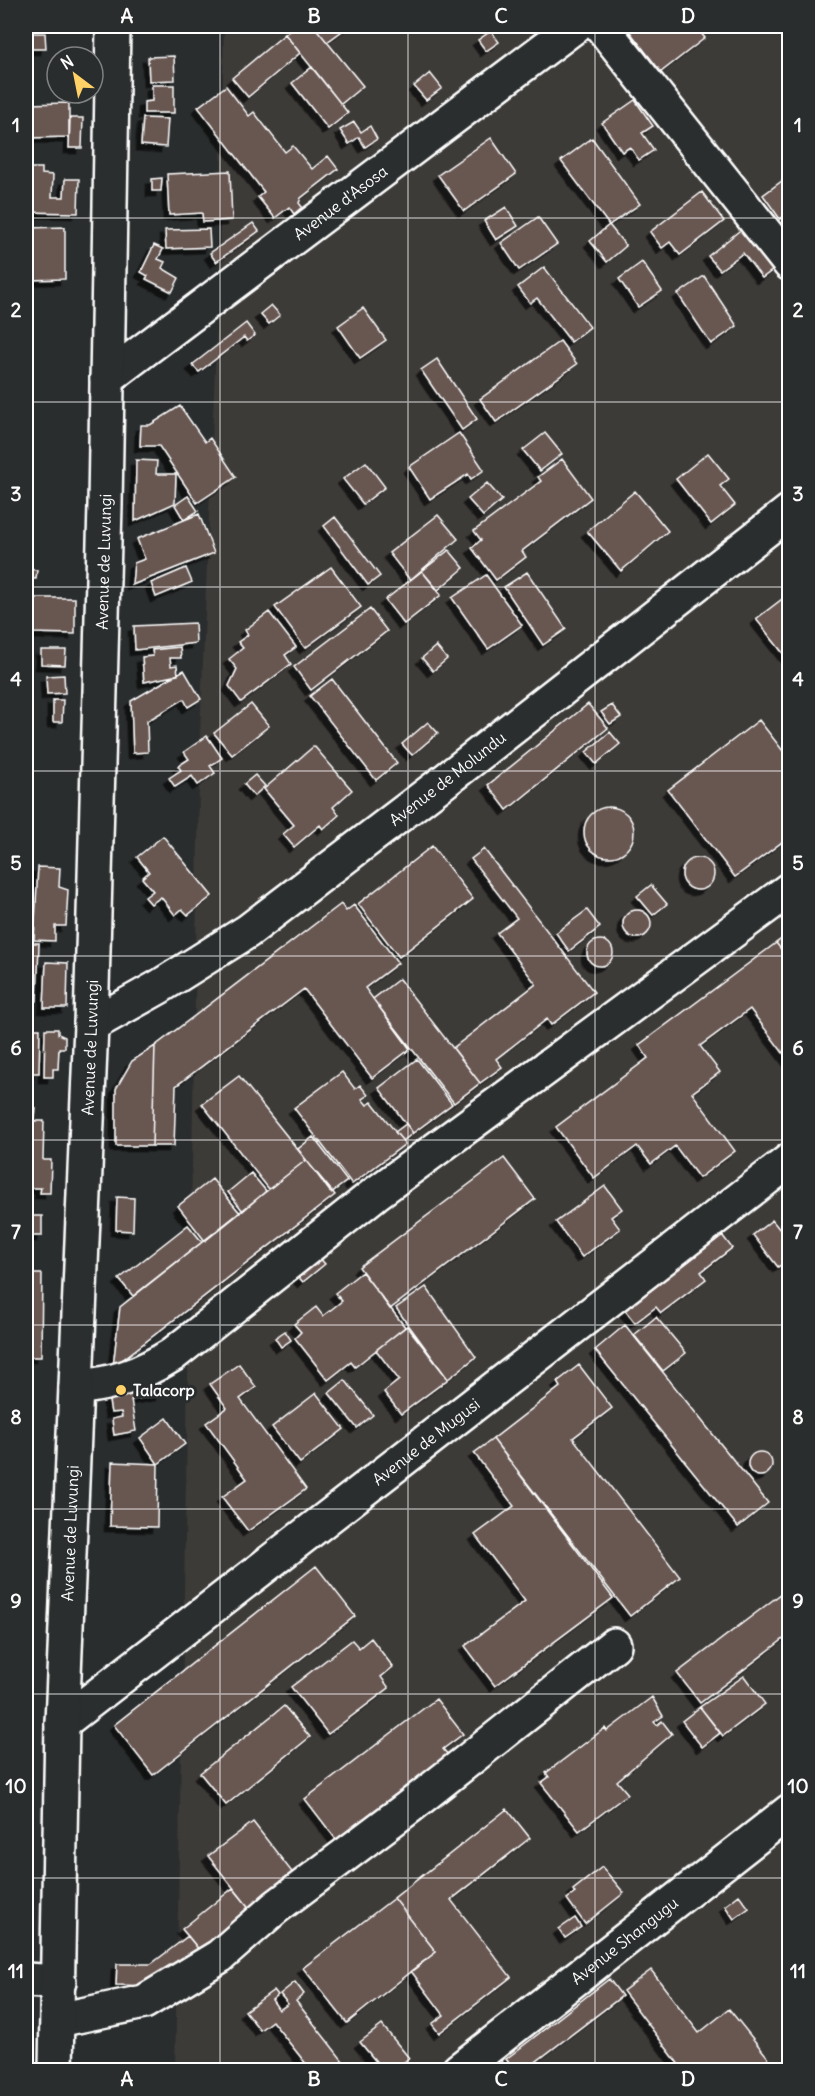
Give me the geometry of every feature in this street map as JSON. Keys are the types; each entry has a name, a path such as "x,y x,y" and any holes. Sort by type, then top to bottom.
{"street":[{"name":"Avenue de Luvungi","path":"56,2070 62,1723 91,1025 113,26"},
{"name":"Avenue d'Asosa","path":"107,378 575,26"},
{"path":"602,26 789,264"},
{"name":"Avenue de Molundu","path":"91,1025 159,987 248,931 442,783 789,511"},
{"path":"76,1388 111,1383 141,1374 172,1355 375,1194 789,889"},
{"name":"Avenue de Mugusi","path":"62,1723 789,1160"},
{"path":"58,2020 144,2002 220,1956 276,1907 409,1807 614,1645"},
{"name":"Avenue Shangugu","path":"459,2070 789,1811"},
{"path":"26,1980 59,1982"}],"shaded area":[{"path":"224,26 789,26 789,2070 175,2070 200,734 219,272"}],"building":[{"path":"296,26 314,26 363,86 341,104 285,34"},
{"path":"314,26 349,26 327,42"},
{"path":"638,26 695,26 705,38 661,72 630,32"},
{"path":"491,31 499,42 486,51 478,40"},
{"path":"26,33 45,33 45,49 26,49"},
{"path":"285,34 300,53 248,97 232,78"},
{"path":"174,56 175,80 149,81 148,57"},
{"path":"312,67 348,113 328,129 292,83"},
{"path":"430,73 442,88 426,100 414,86"},
{"path":"152,85 174,85 174,113 144,113 144,102 152,101"},
{"path":"226,86 249,116 254,112 285,152 293,146 312,169 328,156 338,169 301,198 299,203 302,207 294,214 289,207 275,218 258,197 264,192 198,107"},
{"path":"635,100 653,126 642,133 654,150 639,160 630,147 622,152 602,123"},
{"path":"26,104 69,105 69,137 26,138"},
{"path":"70,118 83,118 82,148 69,148"},
{"path":"143,118 168,119 166,147 141,145"},
{"path":"354,122 361,132 370,126 377,139 365,147 359,137 349,144 340,130"},
{"path":"491,138 516,174 464,211 438,175"},
{"path":"592,138 640,204 609,225 561,161"},
{"path":"26,168 42,168 42,174 53,175 52,197 64,197 65,179 79,179 78,213 26,212"},
{"path":"230,171 232,220 203,222 202,213 169,215 167,174"},
{"path":"790,175 790,213 780,219 763,195"},
{"path":"162,178 161,191 152,191 152,179"},
{"path":"702,192 724,221 680,255 670,242 662,248 650,232"},
{"path":"506,207 518,226 496,240 484,221"},
{"path":"538,217 557,244 519,270 501,243"},
{"path":"253,223 259,231 216,262 210,253"},
{"path":"749,223 781,264 762,278 743,253 720,270 708,256"},
{"path":"609,225 626,246 607,262 590,241"},
{"path":"65,227 65,279 27,280 26,228"},
{"path":"209,229 210,247 166,249 165,230"},
{"path":"154,245 163,249 158,259 165,262 162,268 179,278 172,292 146,279 148,276 141,272"},
{"path":"642,262 662,291 638,307 619,279"},
{"path":"544,267 590,327 571,342 537,298 530,303 518,287"},
{"path":"704,276 737,326 711,344 678,294"},
{"path":"271,305 280,315 269,324 260,314"},
{"path":"363,308 386,340 360,358 338,326"},
{"path":"246,323 255,335 247,341 244,337 199,372 192,365"},
{"path":"560,341 577,364 496,422 480,399"},
{"path":"437,359 477,419 462,430 421,370"},
{"path":"180,406 205,442 210,438 236,477 197,503 159,446 140,446 141,425 150,425"},
{"path":"459,433 484,470 471,479 468,474 430,499 409,467"},
{"path":"545,433 562,454 540,471 523,450"},
{"path":"708,453 729,479 720,486 735,505 711,524 676,479"},
{"path":"562,459 591,498 522,551 526,557 496,580 472,548 481,540 474,531 541,481 538,477"},
{"path":"136,460 157,461 156,474 176,474 175,503 135,521"},
{"path":"366,462 385,487 363,504 343,479"},
{"path":"487,483 502,500 483,516 468,499"},
{"path":"635,491 668,531 621,571 587,531"},
{"path":"188,496 198,511 184,520 175,505"},
{"path":"199,514 214,553 132,585 134,563 145,559 137,539"},
{"path":"438,515 458,539 410,580 389,553"},
{"path":"335,517 380,576 368,585 324,526"},
{"path":"26,518 28,518 28,539 26,539"},
{"path":"449,550 464,568 438,590 422,571"},
{"path":"331,567 361,607 305,648 275,607"},
{"path":"186,568 192,582 156,597 151,583"},
{"path":"26,569 37,570 36,579 26,578"},
{"path":"422,571 441,595 404,624 385,600"},
{"path":"527,572 566,629 543,645 504,587"},
{"path":"486,575 522,625 488,649 452,598"},
{"path":"790,593 790,662 756,619"},
{"path":"30,598 75,598 75,634 31,633 31,627 26,627 26,614 30,614"},
{"path":"370,609 387,631 311,690 294,667"},
{"path":"269,612 296,647 285,655 291,664 241,702 229,686 237,669 229,659 243,648 238,642 248,635 245,630"},
{"path":"195,623 196,643 135,650 134,626"},
{"path":"436,646 447,659 433,671 422,658"},
{"path":"180,647 181,658 170,658 171,666 177,665 178,675 144,682 142,657 153,656 152,650"},
{"path":"41,650 66,650 65,665 41,664"},
{"path":"184,670 201,699 188,707 184,699 147,721 148,752 133,753 131,701"},
{"path":"64,675 65,693 47,694 46,676"},
{"path":"332,679 397,763 376,780 310,696"},
{"path":"53,700 63,700 62,722 53,722"},
{"path":"251,704 269,726 232,755 214,733"},
{"path":"588,704 608,728 507,810 488,785"},
{"path":"612,705 621,717 610,724 601,712"},
{"path":"759,720 790,760 790,836 735,877 668,790"},
{"path":"428,722 438,733 412,755 402,744"},
{"path":"610,732 620,744 596,764 586,752"},
{"path":"207,736 222,758 210,766 215,773 198,785 192,776 175,787 169,778 181,770 178,766 189,759 184,752"},
{"path":"314,746 352,790 333,807 339,815 323,829 320,825 294,847 283,834 294,825 264,789"},
{"path":"255,775 265,786 254,796 244,784"},
{"path":"604,807 614,807 627,814 634,827 634,837 627,850 614,857 604,857 595,853 588,846 584,837 584,827 588,818 595,811"},
{"path":"163,836 212,896 188,915 182,909 175,915 161,897 151,904 145,897 153,891 142,878 149,872 137,857"},
{"path":"432,846 473,899 399,957 358,904"},
{"path":"484,849 594,992 551,1025 547,1019 496,1059 502,1067 480,1083 453,1048 536,984 497,933 517,918 471,859"},
{"path":"698,858 709,863 714,874 709,885 698,890 687,885 682,874 687,863"},
{"path":"38,867 60,868 59,887 68,890 66,926 55,926 55,941 34,940"},
{"path":"651,885 667,904 653,915 637,896"},
{"path":"341,904 346,911 354,905 398,963 365,988 410,1049 372,1078 304,989 176,1086 174,1146 152,1146 155,1046"},
{"path":"587,910 600,927 569,951 556,933"},
{"path":"637,910 647,914 651,924 647,934 637,938 627,934 623,924 627,914"},
{"path":"790,933 790,960 776,943"},
{"path":"600,940 609,944 613,953 609,962 600,966 591,962 587,953 591,944"},
{"path":"26,943 39,943 37,1001 26,1001"},
{"path":"776,943 790,960 790,1062 750,1009 700,1046 720,1072 692,1093 735,1151 699,1178 675,1146 651,1164 637,1146 594,1178 556,1127 648,1058 639,1045"},
{"path":"46,962 68,963 67,1008 44,1008"},
{"path":"399,979 480,1083 454,1103 373,999"},
{"path":"26,1029 40,1029 39,1073 31,1073 31,1086 26,1086"},
{"path":"45,1029 58,1029 58,1034 65,1037 65,1048 59,1048 58,1069 53,1069 53,1077 44,1077"},
{"path":"155,1046 152,1146 116,1146 116,1089 132,1061"},
{"path":"417,1059 452,1104 413,1133 379,1088"},
{"path":"342,1072 355,1089 360,1085 368,1095 362,1099 367,1105 372,1102 405,1144 352,1184 294,1108"},
{"path":"239,1076 306,1160 269,1189 202,1104"},
{"path":"26,1108 36,1108 35,1121 44,1121 43,1160 51,1160 50,1193 40,1193 41,1188 26,1188"},
{"path":"406,1124 413,1133 403,1141 395,1132"},
{"path":"313,1137 347,1181 331,1193 298,1149"},
{"path":"504,1158 535,1199 390,1309 359,1267"},
{"path":"306,1160 335,1195 113,1367 120,1307"},
{"path":"251,1173 266,1191 243,1211 228,1192"},
{"path":"212,1179 240,1213 205,1241 178,1206"},
{"path":"605,1186 622,1209 611,1217 620,1229 582,1257 556,1222"},
{"path":"117,1197 134,1198 133,1231 116,1230"},
{"path":"26,1216 42,1216 42,1236 26,1236"},
{"path":"772,1220 790,1242 790,1258 778,1267 753,1235"},
{"path":"188,1225 202,1242 133,1296 119,1279"},
{"path":"722,1235 732,1248 701,1272 706,1279 661,1313 656,1307 635,1323 624,1309"},
{"path":"316,1254 325,1264 303,1282 294,1272"},
{"path":"362,1272 405,1327 355,1367 351,1362 328,1380 295,1338 301,1332 294,1324 316,1307 323,1316 342,1301 335,1293"},
{"path":"26,1274 42,1274 41,1357 26,1357"},
{"path":"426,1287 476,1357 448,1379 396,1308"},
{"path":"656,1317 686,1353 663,1371 634,1335"},
{"path":"625,1325 768,1503 738,1527 595,1350"},
{"path":"407,1326 448,1379 401,1414 384,1392 399,1380 376,1350"},
{"path":"285,1331 291,1340 281,1347 275,1338"},
{"path":"239,1364 256,1387 240,1399 306,1489 248,1531 222,1497 247,1479 206,1423 227,1408 210,1384"},
{"path":"579,1365 612,1408 573,1438 680,1577 630,1616 493,1439 560,1387 557,1382"},
{"path":"345,1380 373,1415 357,1428 329,1393"},
{"path":"159,1381 161,1395 131,1400 136,1431 114,1435 112,1419 122,1417 121,1412 111,1413 107,1389"},
{"path":"316,1393 344,1429 300,1463 272,1427"},
{"path":"167,1418 185,1444 158,1464 140,1438"},
{"path":"493,1439 613,1598 495,1686 465,1646 525,1601 475,1535 514,1506 474,1453"},
{"path":"760,1452 768,1456 772,1464 768,1472 760,1476 752,1472 748,1464 752,1456"},
{"path":"112,1462 158,1464 157,1527 110,1526"},
{"path":"26,1468 29,1468 29,1488 26,1488"},
{"path":"26,1532 32,1540 31,1546 26,1549"},
{"path":"316,1566 355,1616 153,1775 114,1725"},
{"path":"790,1587 790,1634 700,1703 677,1673"},
{"path":"371,1638 393,1667 381,1677 389,1688 328,1734 291,1687 352,1640 359,1648"},
{"path":"744,1676 765,1704 723,1736 700,1707"},
{"path":"652,1697 663,1716 654,1722 657,1725 662,1721 672,1734 617,1781 628,1794 579,1831 541,1783 549,1777 546,1773 605,1728 607,1731"},
{"path":"436,1699 463,1734 443,1749 449,1756 338,1842 305,1799"},
{"path":"284,1706 310,1737 226,1805 200,1773"},
{"path":"700,1707 720,1733 702,1747 682,1721"},
{"path":"507,1809 530,1838 451,1900 511,1977 439,2033 432,2024 444,2015 411,1971 436,1952 394,1898"},
{"path":"253,1822 295,1876 251,1910 208,1856"},
{"path":"602,1867 624,1893 585,1924 567,1899 575,1893 573,1890"},
{"path":"233,1888 251,1910 200,1951 182,1929"},
{"path":"739,1895 749,1908 734,1919 725,1906"},
{"path":"394,1898 436,1952 347,2023 303,1968"},
{"path":"575,1918 581,1927 565,1938 559,1929"},
{"path":"188,1936 200,1951 156,1986 116,1985 117,1964 151,1964"},
{"path":"651,1970 699,2033 729,2009 778,2070 683,2070 623,1991"},
{"path":"609,1979 622,1996 525,2070 515,2070 506,2059"},
{"path":"295,1982 304,1994 296,2001 350,2070 311,2070 272,2021 260,2030 245,2011 274,1990 278,1995 272,2000 279,2010 288,2004 280,1994"},
{"path":"382,2025 409,2058 394,2070 383,2070 360,2042"},
{"path":"496,2054 509,2070 476,2070"}],"place":[{"name":"Talacorp","path":"121,1390"}]}
